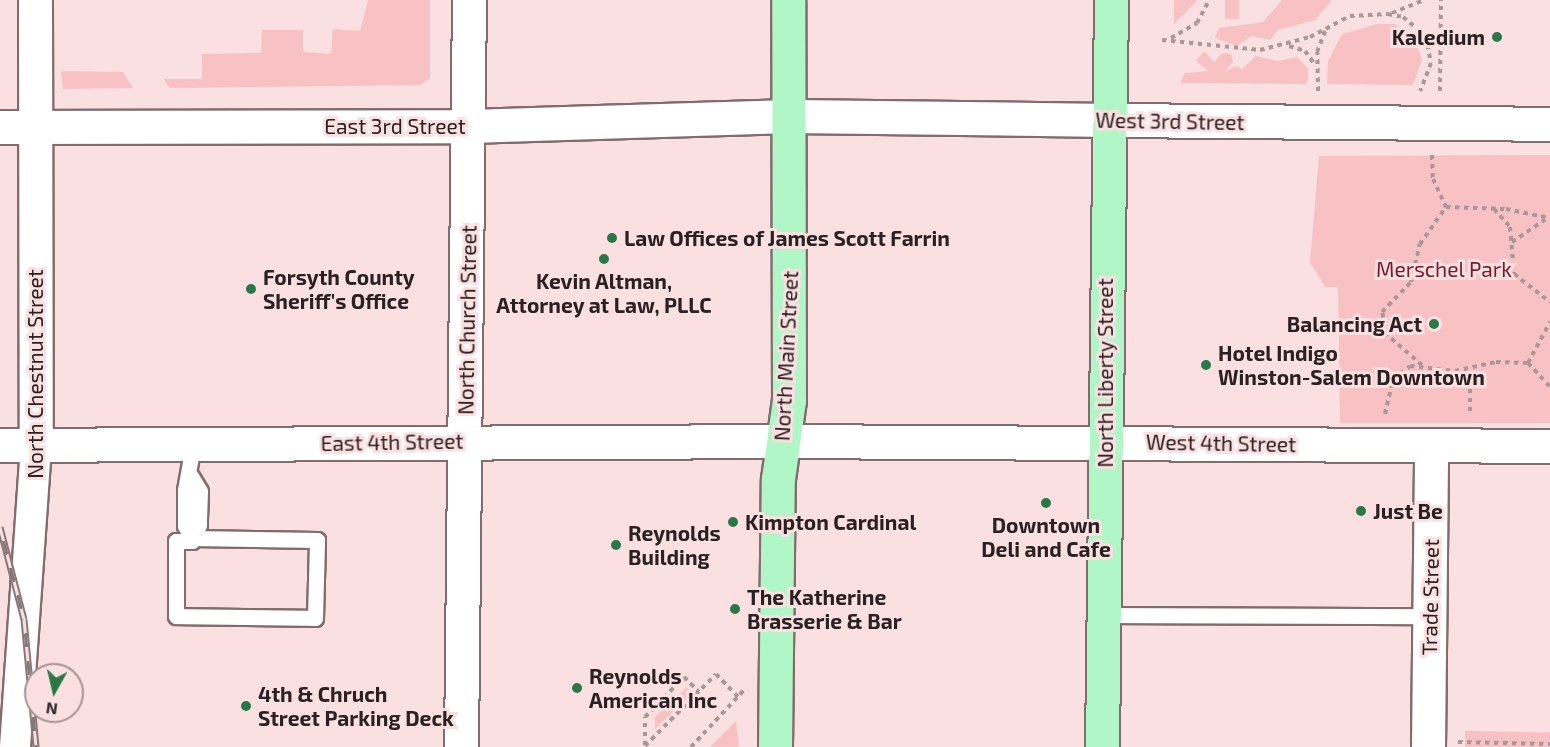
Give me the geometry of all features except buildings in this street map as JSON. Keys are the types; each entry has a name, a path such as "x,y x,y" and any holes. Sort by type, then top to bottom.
{"main road":[{"name":"North Main Street","path":"775,747 783,441 789,400 788,0"},
{"name":"North Liberty Street","path":"1102,747 1111,0"}],"street":[{"name":"North Chestnut Street","path":"15,747 36,447 35,0"},
{"name":"North Church Street","path":"461,747 469,0"},
{"name":"East 3rd Street","path":"0,127 469,126 790,116"},
{"name":"West 3rd Street","path":"790,116 1550,124"},
{"name":"East 4th Street","path":"0,445 192,461 465,441 783,441"},
{"name":"West 4th Street","path":"783,441 1550,446"},
{"name":"Trade Street","path":"1428,744 1431,446"}],"lane":[{"path":"192,461 185,489 185,526 192,538"},
{"path":"192,538 317,540 315,618 176,616 176,541 192,538"},
{"path":"1103,615 1429,616"}],"path":[{"path":"1209,0 1187,32 1162,40 1245,50 1283,46 1350,16 1406,12 1425,0"},
{"path":"1440,91 1441,0"},
{"path":"1388,14 1418,26 1430,48 1420,91"},
{"path":"1318,91 1316,69 1327,27"},
{"path":"1283,46 1305,51 1316,69"},
{"path":"1430,48 1441,48"},
{"path":"1432,155 1433,179 1446,207"},
{"path":"1446,207 1491,207 1549,218"},
{"path":"1422,365 1392,341 1381,321 1386,304 1411,282 1420,244 1446,207"},
{"path":"1491,207 1508,218 1514,274 1550,302"},
{"path":"1510,244 1549,218"},
{"path":"1528,363 1550,322"},
{"path":"1384,423 1393,379 1410,366 1422,365 1470,371 1496,362 1528,363 1550,387"},
{"path":"1470,371 1470,423"},
{"path":"645,746 716,675 738,697"},
{"path":"645,746 645,717 684,677 699,692"},
{"path":"691,747 746,688"},
{"path":"1428,744 1550,744"}],"green space":[{"path":"368,0 430,0 430,78 421,85 169,88 164,79 202,79 202,54 261,53 262,30 303,30 303,52 331,54 333,29 360,31"},
{"path":"1174,0 1198,0 1174,24"},
{"path":"1225,0 1239,0 1239,19 1225,19"},
{"path":"1282,0 1332,0 1315,20 1278,30 1270,40 1251,36 1237,46 1215,38 1219,28 1263,22"},
{"path":"1377,24 1395,24 1414,37 1422,60 1413,85 1327,84 1328,61 1342,34"},
{"path":"1204,51 1214,62 1222,53 1231,54 1233,62 1224,72 1236,66 1242,69 1256,56 1278,61 1297,57 1308,68 1308,79 1306,84 1180,83 1185,73 1208,71 1196,61"},
{"path":"61,71 123,72 133,88 63,89"},
{"name":"Merschel Park","path":"1550,155 1550,423 1340,423 1338,287 1325,287 1310,262 1319,156"},
{"path":"687,687 692,694 655,729 655,717"},
{"path":"736,721 739,747 710,747"},
{"path":"1465,731 1550,732 1550,747 1465,747"}],"railway":[{"path":"0,527 24,619 36,747"}],"place":[{"name":"Kaledium","path":"1497,37"},
{"name":"Law Offices of James Scott Farrin","path":"612,238"},
{"name":"Kevin Altman, Attorney at Law, PLLC","path":"604,259"},
{"name":"Forsyth County Sheriff's Office","path":"251,289"},
{"name":"Balancing Act","path":"1434,324"},
{"name":"Hotel Indigo Winston-Salem Downtown","path":"1206,365"},
{"name":"Downtown Deli and Cafe","path":"1046,503"},
{"name":"Just Be","path":"1361,511"},
{"name":"Kimpton Cardinal","path":"733,522"},
{"name":"Reynolds Building","path":"616,545"},
{"name":"The Katherine Brasserie & Bar","path":"735,609"},
{"name":"Reynolds American Inc","path":"577,688"},
{"name":"4th & Chruch Street Parking Deck","path":"246,706"}]}
